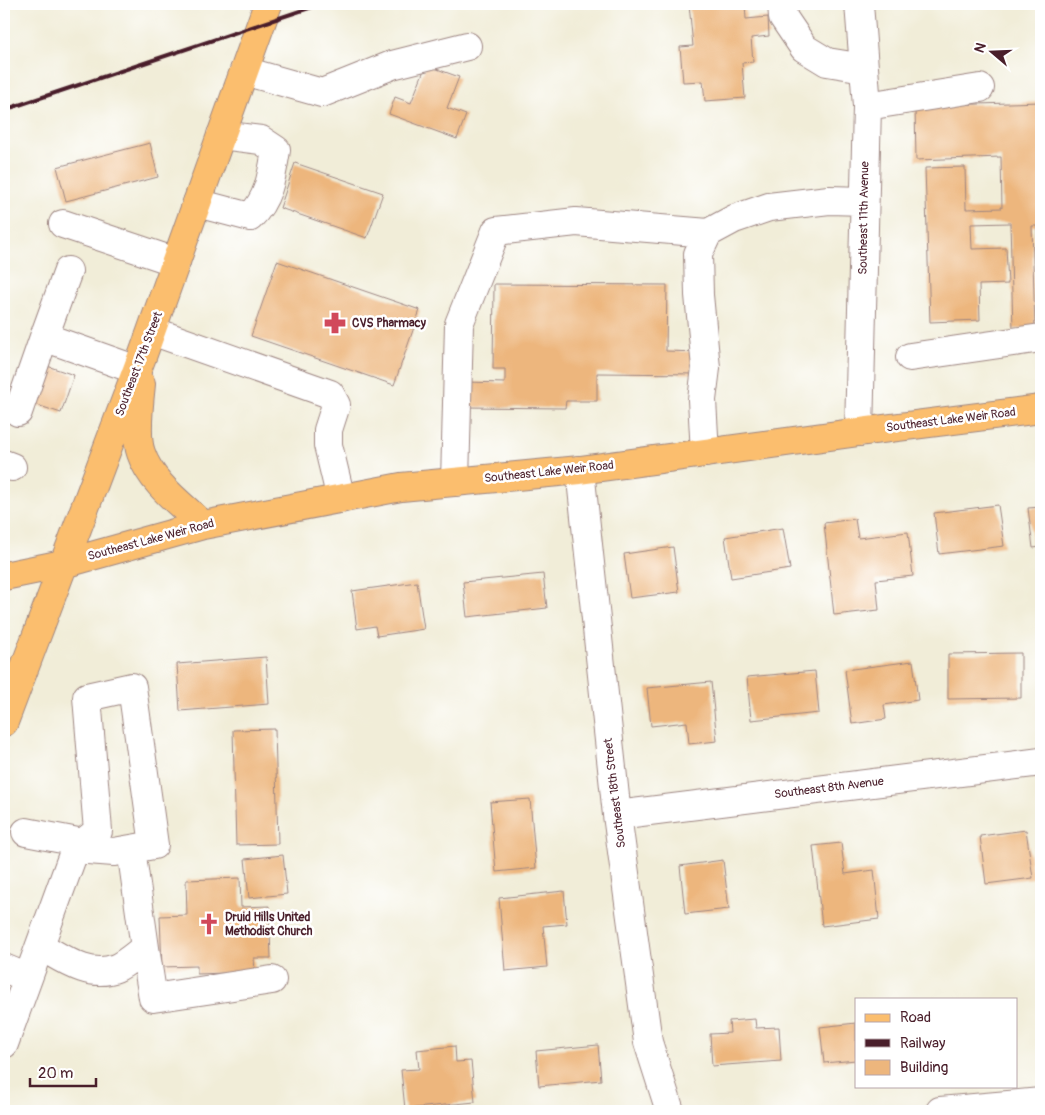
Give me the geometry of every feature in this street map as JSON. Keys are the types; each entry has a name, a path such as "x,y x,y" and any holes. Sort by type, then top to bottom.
{"main road":[{"name":"Southeast 17th Street","path":"4,722 144,351 268,4"},
{"path":"144,351 138,419 140,452 152,476 203,525"},
{"name":"Southeast Lake Weir Road","path":"4,576 63,564 203,525 401,487 580,470 1041,409"}],"street":[{"path":"782,4 783,17 804,48 827,62 864,68"},
{"name":"Southeast 11th Avenue","path":"858,432 867,106 859,4"},
{"path":"244,71 322,93 392,65 467,46"},
{"path":"867,106 980,88"},
{"path":"197,203 250,217 259,209 272,181 276,150 261,140 222,136"},
{"path":"455,482 459,324 496,231 576,222 708,233 734,219 769,207 830,200 864,201"},
{"path":"63,224 176,262"},
{"path":"705,453 702,400 706,368 699,295 698,254 708,233"},
{"path":"18,412 68,271"},
{"path":"44,337 144,351 330,394 336,404 328,430 328,445 341,499"},
{"path":"910,357 1041,338"},
{"name":"Southeast 18th Street","path":"580,470 617,814 648,1042 670,1111"},
{"path":"4,1044 16,973 40,946 79,846 98,831 87,697 132,687 154,845 114,852 79,846 26,832"},
{"name":"Southeast 8th Avenue","path":"617,814 1041,762"},
{"path":"131,849 153,998 272,980"},
{"path":"40,946 71,963 89,970 104,972 118,967 145,948"},
{"path":"940,1111 1041,1102"}],"building":[{"path":"689,4 745,4 746,19 768,17 769,36 751,38 753,62 742,63 745,98 705,101 703,81 683,82 680,47 693,46"},
{"path":"426,65 459,77 447,108 466,115 457,139 389,114 395,97 411,103"},
{"path":"1041,102 1041,249 1037,249 1037,226 1032,226 1035,329 1013,329 1010,223 971,224 972,249 1006,248 1008,284 979,285 980,320 930,322 925,168 965,167 966,209 1002,208 1001,157 916,160 915,106"},
{"path":"150,143 158,177 66,201 57,167"},
{"path":"295,163 383,193 367,238 280,208"},
{"name":"CVS Pharmacy","path":"277,261 420,310 394,385 251,336"},
{"path":"494,284 667,285 666,351 699,352 699,374 597,373 597,401 566,401 565,408 464,407 465,382 505,383 505,369 493,369"},
{"path":"44,365 74,375 61,413 31,403"},
{"path":"998,505 1004,546 939,554 934,513"},
{"path":"1041,507 1041,547 1033,548 1028,508"},
{"path":"855,519 858,538 908,532 913,576 876,580 879,610 834,615 824,523"},
{"path":"783,528 790,569 731,578 725,537"},
{"path":"673,547 679,592 630,598 624,554"},
{"path":"543,574 547,608 467,617 463,582"},
{"path":"417,582 424,629 377,636 375,626 357,629 352,591"},
{"path":"1021,653 1021,698 948,699 948,654"},
{"path":"266,657 269,704 180,711 177,664"},
{"path":"913,661 918,700 884,705 886,719 852,724 845,670"},
{"path":"815,671 819,713 751,720 747,677"},
{"path":"711,682 717,741 689,744 687,722 651,726 647,688"},
{"path":"275,729 278,844 236,845 233,730"},
{"path":"530,799 536,868 496,872 490,802"},
{"path":"1026,830 1033,878 986,884 980,836"},
{"path":"841,843 845,874 874,870 879,919 822,926 813,846"},
{"path":"283,855 287,894 249,898 245,859"},
{"path":"723,860 729,909 685,914 680,866"},
{"path":"240,878 241,907 269,906 271,958 254,958 255,972 197,974 197,966 162,967 160,916 187,915 186,880"},
{"path":"564,891 567,924 543,926 547,967 505,971 499,898"},
{"path":"755,1019 756,1028 779,1027 781,1061 712,1066 710,1034 730,1033 729,1021"},
{"path":"855,1023 855,1060 824,1063 820,1027"},
{"path":"598,1045 601,1080 539,1086 536,1051"},
{"path":"455,1046 456,1062 471,1061 475,1102 405,1109 401,1070 419,1069 417,1050"}],"railway":[{"path":"4,110 321,4"}],"place":[{"name":"CVS Pharmacy","path":"335,323"},
{"name":"Druid Hills United Methodist Church","path":"209,924"}]}
